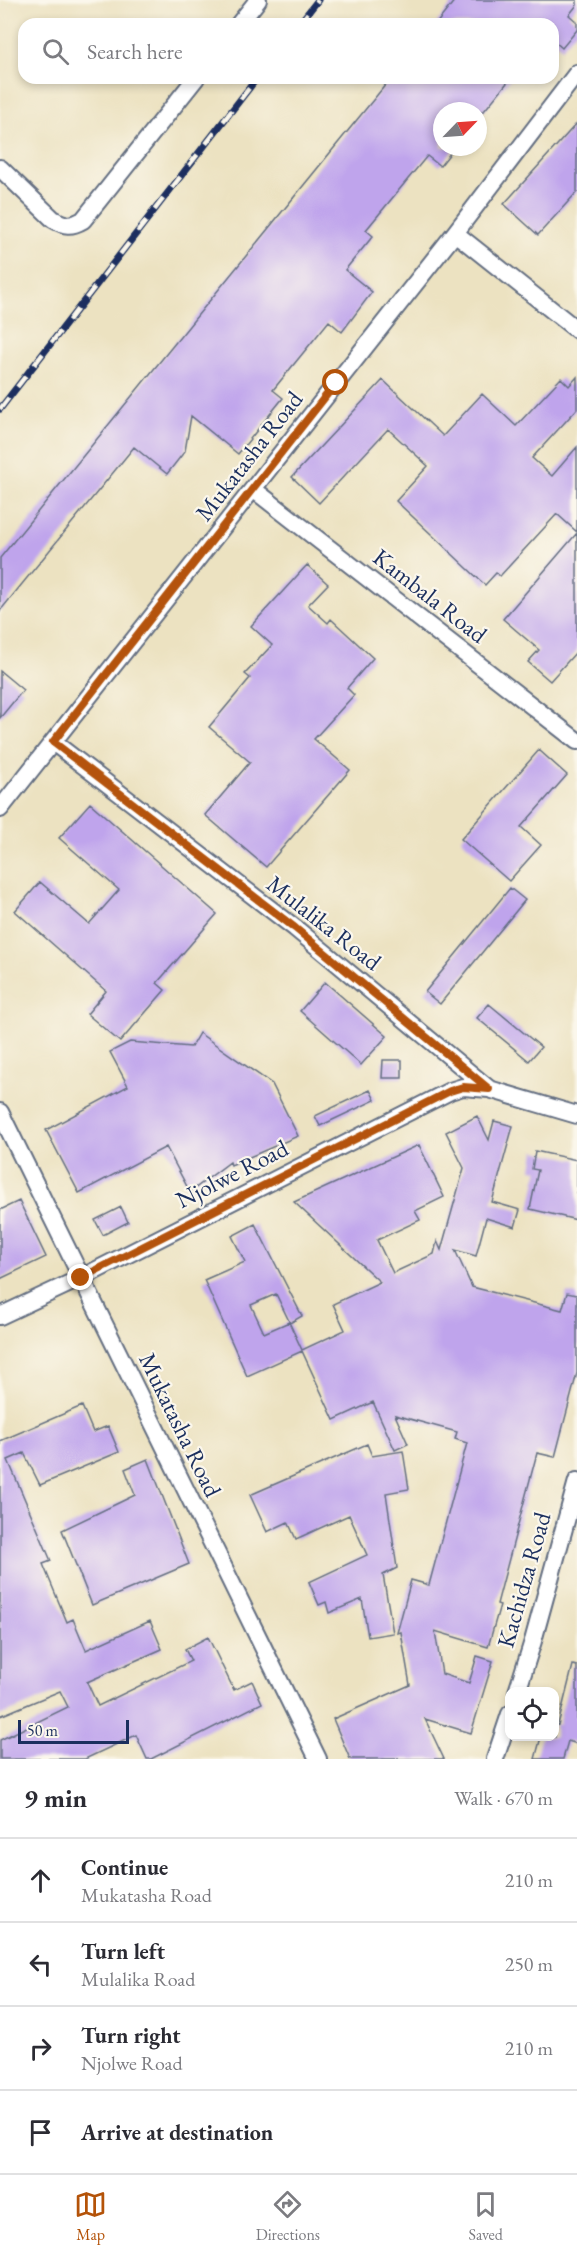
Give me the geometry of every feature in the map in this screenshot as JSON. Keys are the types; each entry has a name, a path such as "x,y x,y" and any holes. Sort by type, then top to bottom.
{"street":[{"path":"244,18 258,0"},
{"name":"Mukatasha Road","path":"0,809 455,233 577,73"},
{"path":"0,168 53,219 64,225 73,226 83,220 191,84"},
{"path":"455,233 577,330"},
{"name":"Kambala Road","path":"253,489 577,741"},
{"name":"Mulalika Road","path":"53,742 295,928 489,1089 577,1115"},
{"name":"Njolwe Road","path":"0,1316 81,1278 450,1091 463,1087 489,1089"},
{"name":"Mukatasha Road","path":"0,1112 318,1759"},
{"name":"Kachidza Road","path":"519,1687 577,1481"},
{"path":"495,1759 505,1729"}],"building":[{"path":"455,0 577,0 577,5 569,15 577,22 577,30 562,48 559,45 559,18 441,18"},
{"path":"386,84 506,84 487,107 487,102 433,102 433,156 448,156 440,166 427,156 366,230 373,236 345,270 372,292 342,332 329,321 273,390 283,398 238,454 191,416 185,451 167,474 134,447 0,611 0,558"},
{"path":"577,123 577,192 538,235 504,204"},
{"path":"577,377 577,409 532,458 552,476 577,447 577,532 557,514 500,576 496,573 485,585 396,501 428,466 388,429 319,503 292,477 383,380 443,436 482,394 516,426 561,378 569,386"},
{"path":"577,533 577,651 550,681 528,662 539,650 503,619"},
{"path":"307,565 328,584 308,605 328,623 331,619 373,658 347,688 354,695 314,739 350,770 266,867 205,815 250,762 209,727 250,678 245,674 272,645 251,626"},
{"path":"0,671 23,690 0,718"},
{"path":"539,750 567,775 521,827 541,845 509,881 461,839"},
{"path":"90,803 217,914 157,983 165,990 120,1042 87,1014 106,991 15,911 40,882 89,924 119,890 59,838"},
{"path":"510,888 525,900 440,1004 425,992"},
{"path":"325,982 387,1036 361,1065 300,1011"},
{"path":"489,1004 541,1047 529,1061 477,1018"},
{"path":"199,1033 272,1084 298,1136 231,1165 230,1162 190,1192 166,1147 79,1193 46,1130 128,1086 110,1052 130,1042 191,1047"},
{"path":"383,1060 402,1060 402,1078 382,1078"},
{"path":"370,1090 375,1100 320,1126 315,1116"},
{"path":"477,1116 489,1140 494,1121 513,1126 492,1202 520,1210 515,1227 486,1218 476,1256 455,1250 472,1287 562,1310 567,1293 577,1295 577,1373 555,1457 537,1453 497,1604 500,1605 488,1647 435,1631 442,1674 469,1683 477,1656 493,1661 471,1733 425,1719 444,1759 350,1759 333,1719 410,1685 401,1632 397,1633 411,1580 429,1585 467,1443 455,1439 457,1432 395,1415 408,1444 395,1450 373,1402 334,1420 302,1351 247,1376 204,1280 245,1262 232,1236 255,1224 302,1316 290,1323 276,1294 251,1305 264,1333 289,1322 302,1350 345,1330 333,1304 380,1282 294,1202 419,1145 444,1197 415,1211 420,1220 377,1240 393,1273 434,1254 437,1241 441,1250 464,1168 446,1132"},
{"path":"535,1151 577,1160 577,1220 530,1209 538,1170 532,1169"},
{"path":"19,1201 46,1257 0,1279 0,1210"},
{"path":"121,1207 128,1222 103,1235 95,1220"},
{"path":"82,1406 93,1432 108,1426 119,1452 40,1485 24,1453 8,1460 51,1561 43,1564 67,1622 73,1619 86,1650 150,1621 162,1649 87,1682 98,1706 191,1661 185,1649 208,1637 234,1690 252,1681 262,1703 151,1759 147,1759 136,1735 85,1759 0,1759 0,1740 68,1707 60,1691 0,1716 0,1441"},
{"path":"367,1444 372,1456 403,1451 409,1489 386,1493 397,1568 383,1575 393,1633 368,1637 362,1599 329,1613 326,1602 319,1605 309,1582 367,1555 349,1515 296,1539 288,1522 267,1532 250,1495"},
{"path":"148,1459 189,1564 92,1605 62,1530 135,1495 125,1469"},
{"path":"573,1665 577,1666 577,1744 568,1741 563,1759 535,1759 540,1741 559,1741 559,1721"}],"railway":[{"path":"304,18 318,0"},
{"path":"0,409 252,84"}],"route":[{"path":"81,1278 450,1091 463,1087 489,1089 295,928 53,742 336,383"}]}
